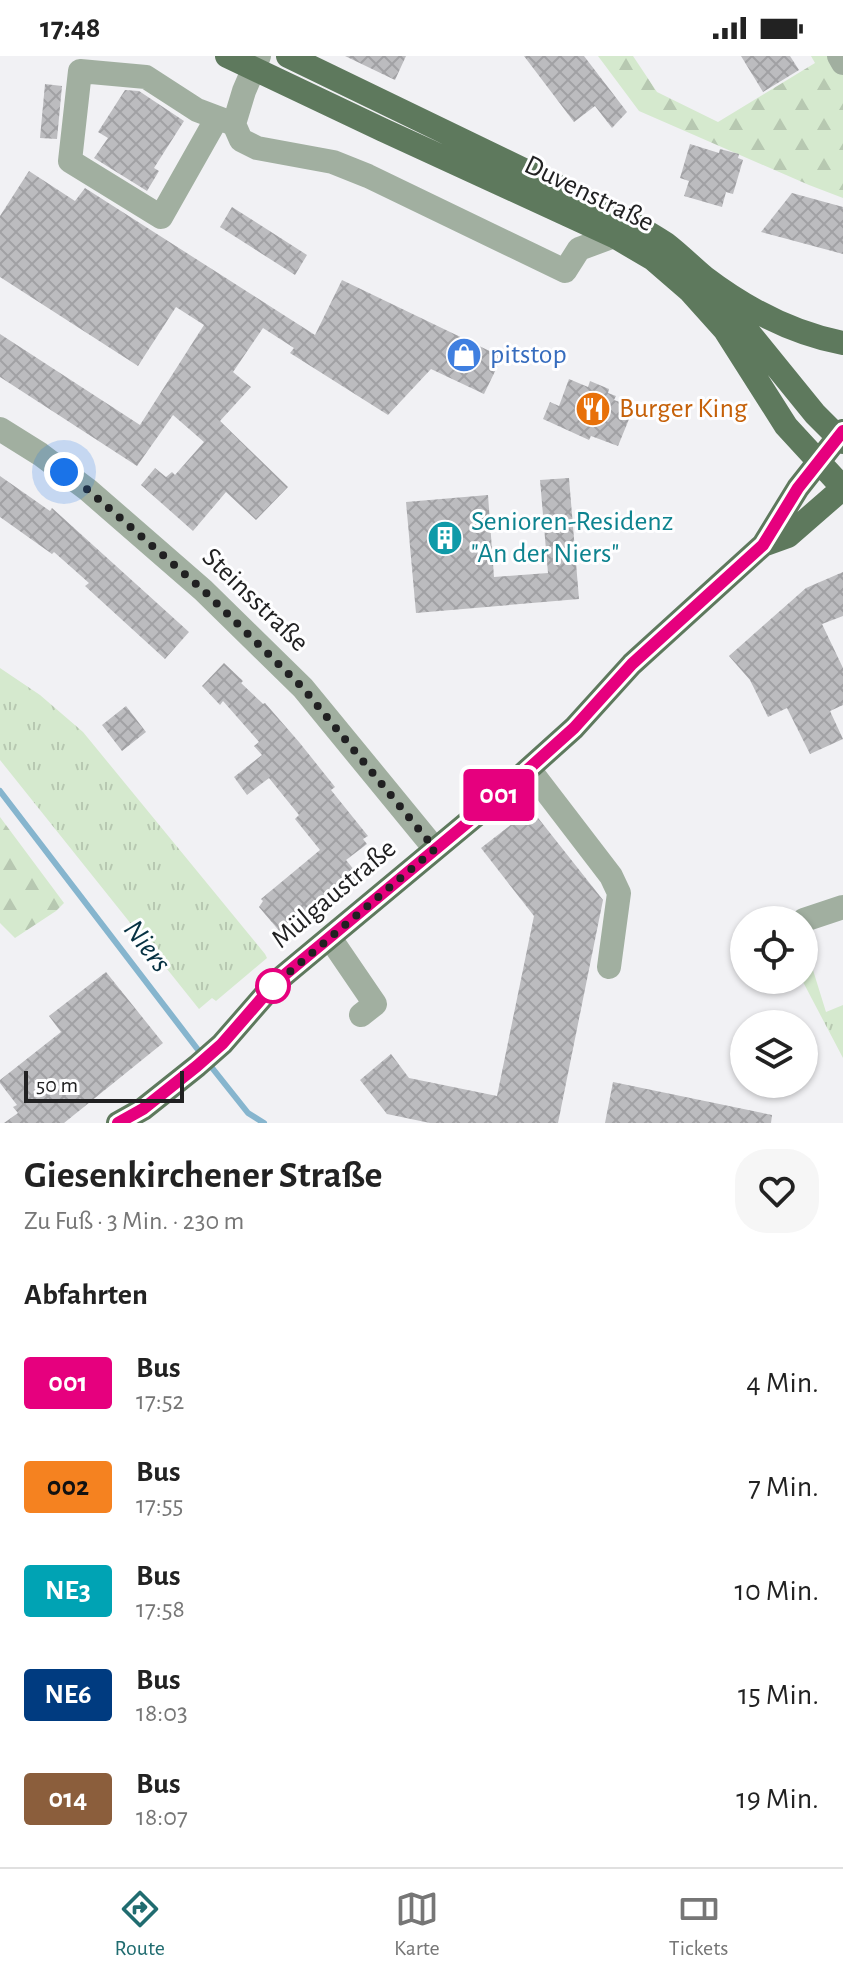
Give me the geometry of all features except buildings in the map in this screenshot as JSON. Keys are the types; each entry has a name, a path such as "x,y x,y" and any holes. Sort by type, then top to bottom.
{"main road":[{"name":"Duvenstraße","path":"227,56 256,62 383,130 614,236 653,259 690,291 725,330 786,426 843,488"},
{"name":"Duvenstraße","path":"288,56 629,221 667,245 704,276"},
{"path":"704,276 745,306 784,326 816,338 843,343"},
{"path":"704,276 815,414 841,437"},
{"name":"Mülgaustraße","path":"118,1123 143,1109 197,1066 222,1044 276,982 574,728 632,664 763,545 798,488 841,437"},
{"name":"Mülgaustraße","path":"763,545 788,536 843,488"}],"street":[{"path":"839,56 843,63"},
{"path":"256,62 226,121 161,217 70,161 80,71 146,77 197,110 226,121 241,140 257,148 333,162 565,271 579,249 614,236"},
{"name":"Steinsstraße","path":"0,429 88,490 203,590 303,688 435,849"},
{"path":"529,769 611,876 619,893 609,967"},
{"path":"818,915 843,907"},
{"path":"330,938 375,1004 361,1015"}],"green space":[{"path":"598,56 633,56 657,92 718,122 815,63 811,56 843,56 843,198 639,111"},
{"path":"0,668 40,695 83,732 265,954 267,958 216,1001 212,998 199,1009 0,760"},
{"path":"0,817 64,903 15,938 0,923"},
{"path":"818,986 826,1012 843,1005 843,1058 818,1010 809,994 818,994"}],"waterway":[{"name":"Niers","path":"0,791 202,1055"},
{"name":"Niers","path":"209,1064 248,1113 264,1123"}],"bus line":[{"name":"001","path":"118,1123 143,1109 197,1066 222,1044 276,982 485,808 574,728 632,664 763,545 798,488 843,431"}],"place":[{"name":"pitstop","path":"464,355"},
{"name":"Burger King","path":"593,409"},
{"name":"Senioren-Residenz \"An der Niers\"","path":"445,538"}],"route":[{"path":"64,472 203,590 303,688 435,849 273,986"}]}
